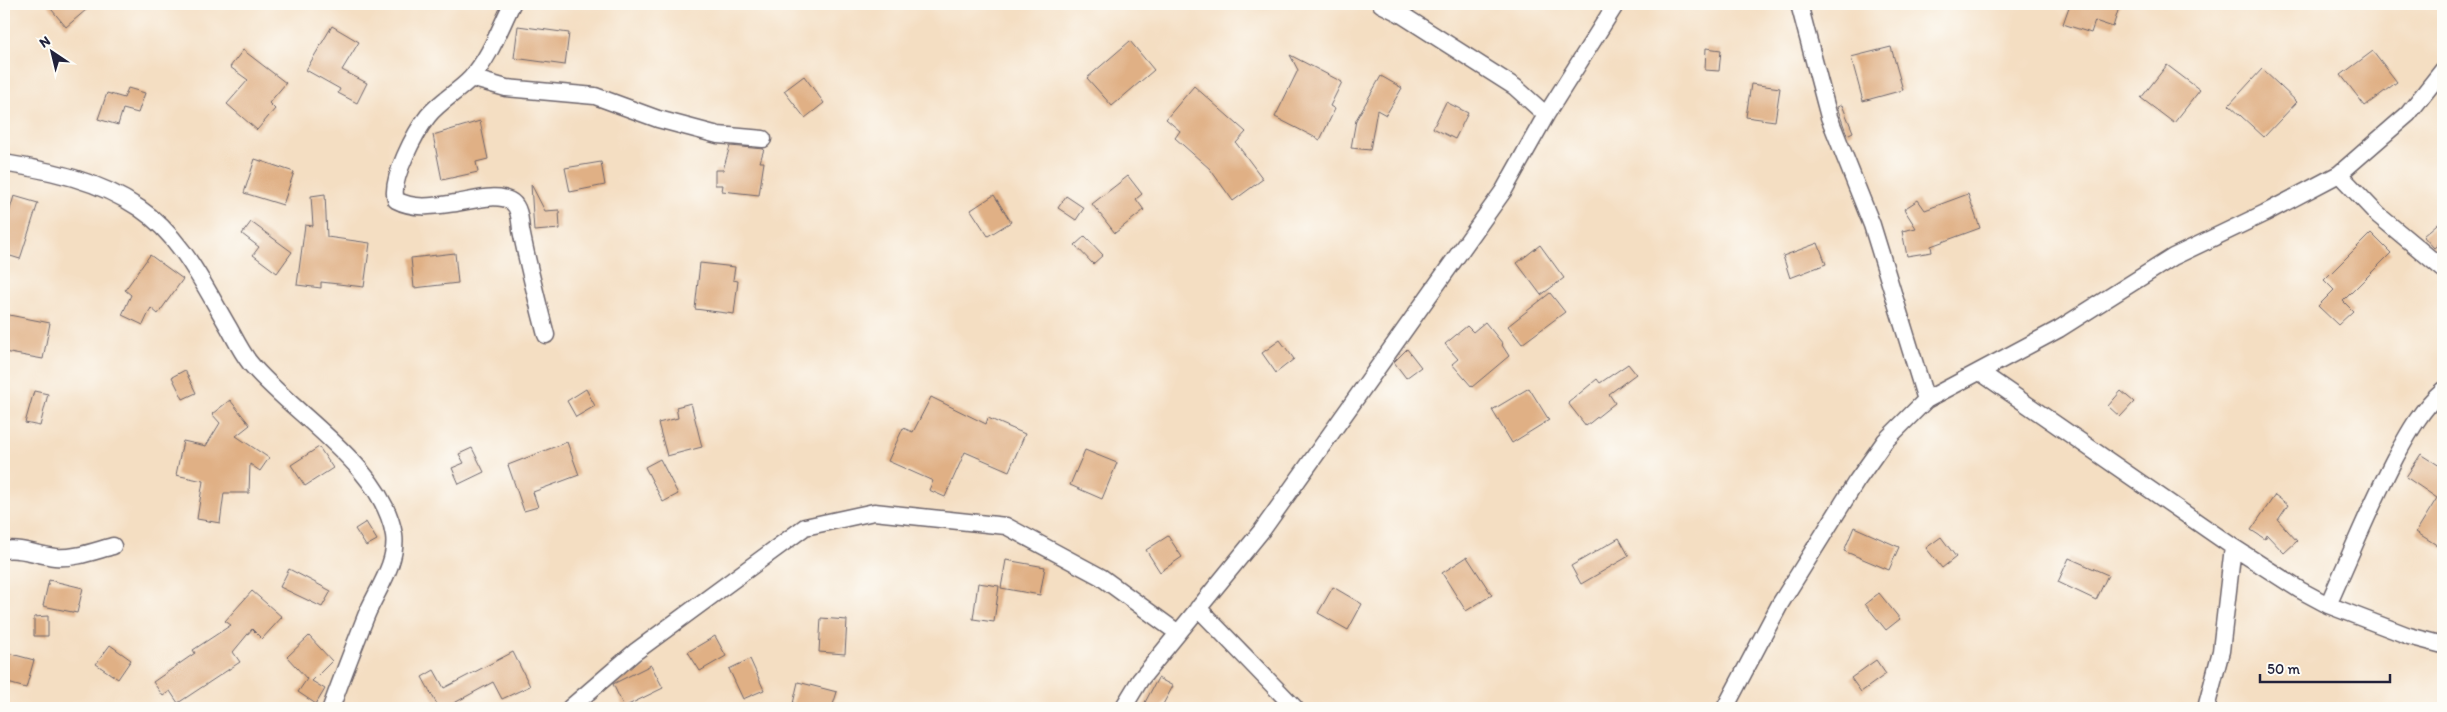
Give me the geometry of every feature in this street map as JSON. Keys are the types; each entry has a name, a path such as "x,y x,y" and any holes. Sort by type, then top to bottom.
{"street":[{"path":"512,4 485,57 471,78 428,116 397,178 393,192 396,200 415,207 440,206 493,198 504,198 512,202 518,210 526,259 546,335"},
{"path":"1381,4 1399,13 1515,87 1546,115"},
{"path":"1123,708 1140,680 1263,528 1504,190 1546,115 1616,4"},
{"path":"1799,4 1829,117 1872,225 1926,400"},
{"path":"1724,708 1780,604 1856,482 1885,441 1926,400 2059,329 2173,257 2265,213 2339,174 2408,114 2443,70"},
{"path":"471,78 506,88 595,96 658,119 718,135 763,140"},
{"path":"4,163 56,172 100,186 139,208 164,228 183,250 250,363 348,458 371,486 390,517 394,538 392,561 367,614 331,708"},
{"path":"2339,174 2378,215 2443,269"},
{"path":"1980,372 2232,547 2300,590 2328,605 2409,636 2443,645"},
{"path":"2328,605 2377,492 2410,430 2435,397 2443,390"},
{"path":"570,708 635,652 805,527 874,512 1006,526 1101,578 1178,633"},
{"path":"4,550 14,548 56,557 84,554 113,546"},
{"path":"2206,708 2220,651 2232,547"},
{"path":"1198,608 1295,708"}],"building":[{"path":"47,4 93,4 66,27"},
{"path":"2070,4 2120,4 2113,27 2095,21 2091,33 2063,24"},
{"path":"332,26 359,42 342,70 367,83 357,103 338,93 340,89 306,70"},
{"path":"518,26 569,33 565,65 514,58"},
{"path":"1130,41 1154,70 1112,106 1087,78"},
{"path":"1891,47 1903,90 1863,101 1851,57"},
{"path":"1706,48 1721,50 1719,71 1705,70"},
{"path":"243,50 286,83 269,103 275,109 257,130 227,104 248,80 230,67"},
{"path":"2373,51 2397,82 2365,106 2341,75"},
{"path":"1290,55 1342,82 1330,106 1335,109 1320,140 1275,117 1298,70"},
{"path":"2167,65 2200,90 2174,123 2141,98"},
{"path":"2262,69 2297,102 2264,137 2229,105"},
{"path":"804,76 824,103 805,118 784,91"},
{"path":"1381,76 1402,88 1386,115 1377,110 1370,150 1351,148 1356,120"},
{"path":"1751,84 1780,88 1775,121 1746,117"},
{"path":"1194,86 1246,132 1236,143 1263,179 1233,201 1210,169 1175,138 1180,131 1166,119"},
{"path":"128,88 145,93 138,113 123,109 118,125 98,119 107,93 124,98"},
{"path":"1446,102 1468,113 1455,139 1433,128"},
{"path":"1842,105 1853,132 1847,135 1837,107"},
{"path":"480,121 488,159 476,162 478,172 442,180 433,135"},
{"path":"730,146 764,149 760,162 764,162 759,195 722,191 723,185 715,185 715,170 723,170"},
{"path":"255,159 294,172 283,205 244,193"},
{"path":"601,162 605,185 570,192 565,168"},
{"path":"1128,176 1142,194 1136,199 1144,210 1115,233 1092,204"},
{"path":"531,184 545,211 559,210 560,229 534,231"},
{"path":"325,194 327,237 370,243 364,287 321,282 321,288 297,285 305,225 313,226 311,196"},
{"path":"1968,194 1980,228 1931,246 1932,252 1907,256 1902,231 1916,228 1904,209 1918,200 1925,210"},
{"path":"994,195 1011,222 988,236 971,210"},
{"path":"14,196 38,203 20,259 4,254 4,229"},
{"path":"1066,196 1084,208 1076,220 1058,208"},
{"path":"2443,219 2443,240 2434,248 2423,236"},
{"path":"251,222 292,252 277,273 253,255 259,247 242,234"},
{"path":"2371,233 2391,253 2343,301 2353,311 2338,325 2318,306 2334,290 2324,280"},
{"path":"1085,236 1103,255 1093,264 1075,245"},
{"path":"1818,243 1826,264 1790,278 1783,256"},
{"path":"1540,245 1564,278 1541,295 1517,263"},
{"path":"455,253 458,283 414,288 411,258"},
{"path":"150,255 183,279 158,314 151,308 143,325 122,315 131,295 125,290"},
{"path":"700,263 735,267 733,280 738,281 734,314 695,309"},
{"path":"1550,293 1565,312 1522,344 1508,326"},
{"path":"4,314 50,323 43,359 4,352"},
{"path":"1485,322 1503,344 1509,356 1472,387 1452,364 1458,359 1445,344 1467,326 1473,332"},
{"path":"1280,340 1294,359 1276,373 1262,353"},
{"path":"1407,349 1421,367 1406,378 1394,362"},
{"path":"1628,364 1636,374 1609,394 1615,403 1586,426 1568,403 1597,379 1600,383"},
{"path":"185,370 196,393 183,399 172,377"},
{"path":"1529,388 1549,420 1512,443 1492,410"},
{"path":"586,389 595,406 576,417 567,401"},
{"path":"34,391 48,394 40,426 25,423"},
{"path":"2121,391 2134,402 2120,417 2108,406"},
{"path":"931,397 986,424 988,418 1025,434 1009,471 965,452 945,497 929,490 933,481 888,461 903,428 913,432"},
{"path":"230,400 250,425 236,436 269,458 260,471 250,464 249,493 224,493 220,523 197,519 203,481 176,475 183,441 206,446 220,423 212,414"},
{"path":"691,403 702,447 667,456 658,423 678,418 676,407"},
{"path":"567,442 579,475 533,492 538,507 524,511 508,465"},
{"path":"319,447 333,468 305,486 291,465"},
{"path":"472,448 484,472 459,484 452,468 464,463 459,454"},
{"path":"1085,450 1117,463 1102,499 1070,485"},
{"path":"2421,454 2443,468 2443,549 2416,532 2437,498 2406,477"},
{"path":"660,459 678,494 663,502 645,467"},
{"path":"2275,495 2288,505 2278,520 2297,541 2284,553 2267,535 2265,539 2251,530"},
{"path":"366,522 377,540 366,546 355,529"},
{"path":"1854,527 1899,547 1889,570 1844,551"},
{"path":"1168,536 1182,557 1160,572 1146,550"},
{"path":"1941,537 1956,557 1942,568 1926,548"},
{"path":"1619,538 1629,556 1581,584 1571,566"},
{"path":"1467,557 1492,595 1466,611 1442,573"},
{"path":"2069,558 2108,575 2096,600 2058,582"},
{"path":"1006,560 1045,567 1040,595 1001,588"},
{"path":"289,569 331,591 322,607 280,587"},
{"path":"49,580 83,588 77,613 43,606"},
{"path":"978,583 999,586 994,622 973,619"},
{"path":"1333,587 1362,604 1348,630 1318,613"},
{"path":"252,591 282,617 262,639 252,629 233,652 240,662 178,703 170,691 163,696 153,682 195,653 193,650 231,625 225,621"},
{"path":"1879,593 1900,619 1886,630 1865,604"},
{"path":"48,616 48,636 34,636 34,617"},
{"path":"821,618 847,620 845,654 819,652"},
{"path":"309,636 332,661 312,681 325,689 316,704 298,692 307,679 287,657"},
{"path":"715,636 726,656 700,671 688,652"},
{"path":"110,645 131,660 118,679 96,664"},
{"path":"4,652 34,660 26,688 4,682"},
{"path":"513,652 530,686 502,699 493,682 445,708 439,708 422,677 434,670 444,688"},
{"path":"750,659 764,690 743,699 729,669"},
{"path":"1876,660 1886,674 1861,692 1851,678"},
{"path":"651,665 663,688 624,707 613,684"},
{"path":"1158,678 1173,686 1161,708 1142,708"},
{"path":"798,682 837,692 832,708 792,708"}]}
